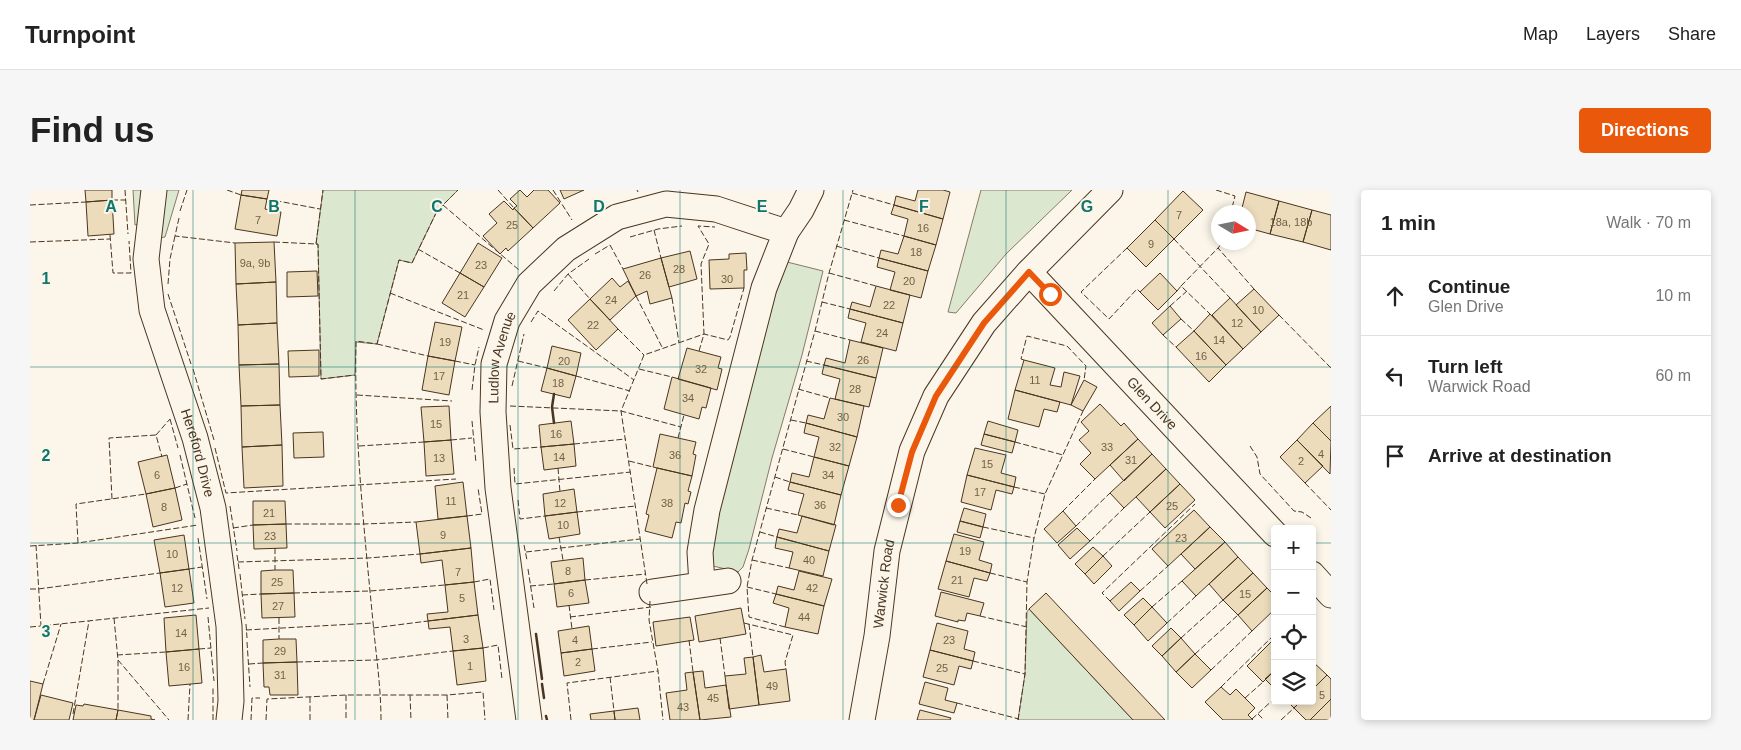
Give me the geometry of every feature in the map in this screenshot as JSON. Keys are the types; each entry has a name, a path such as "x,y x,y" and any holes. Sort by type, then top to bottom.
{"street":[{"name":"Hereford Drive","path":"154,190 146,259 152,310 195,438 212,508 229,626 231,701 229,720"},
{"path":"702,584 700,552 707,510 764,288 786,232 801,210 811,190"},
{"name":"Warwick Road","path":"862,720 877,636 887,551 912,452 936,396 984,323 1029,272 1110,190"},
{"name":"Ludlow Avenue","path":"529,720 500,497 493,412 494,364 507,321 529,284 566,249 617,217 666,204 716,209 786,232"},
{"name":"Glen Drive","path":"1029,272 1271,530"},
{"path":"1316,578 1331,595"},
{"path":"652,592 728,581"}],"green space":[{"path":"133,190 144,190 139,224 135,225"},
{"path":"166,190 179,190 165,237 159,238"},
{"path":"323,190 458,190 437,211 412,263 399,260 377,344 356,342 355,375 321,379 318,245 316,244"},
{"path":"981,190 1072,190 1006,254 956,313 948,312"},
{"path":"787,262 823,271 749,549 743,567 738,572 713,566 712,534 777,288"},
{"path":"1029,609 1133,720 1018,720 1025,674 1027,612"}],"building":[{"path":"85,190 112,190 112,200 86,202"},
{"path":"242,190 269,190 267,199 241,195"},
{"path":"520,190 527,197 534,190 548,190 560,203 533,228 514,208 517,206 510,199"},
{"path":"560,190 584,190 564,199"},
{"path":"918,190 943,190 950,192 943,219 894,205 896,196 915,201"},
{"path":"1183,191 1203,210 1174,239 1155,220"},
{"path":"1246,192 1279,201 1270,234 1256,230 1256,205 1243,205"},
{"path":"241,195 267,199 265,209 281,212 277,236 235,229"},
{"path":"112,200 114,234 88,236 86,202"},
{"path":"504,201 513,210 514,208 533,228 508,251 506,248 500,254 483,236 497,223 489,214"},
{"path":"1279,201 1312,210 1303,242 1270,234"},
{"path":"894,205 943,219 936,245 904,236 908,219 891,214"},
{"path":"1312,210 1331,215 1331,250 1303,242"},
{"path":"1155,220 1174,239 1146,267 1127,248"},
{"path":"904,236 936,245 928,271 879,258 881,250 898,254"},
{"path":"274,242 276,282 236,284 235,243"},
{"path":"478,243 502,258 484,287 460,273"},
{"path":"690,251 697,279 669,287 661,258"},
{"path":"746,253 747,270 744,270 744,288 710,289 709,260 729,259 729,254"},
{"path":"661,258 672,298 650,304 647,291 636,296 623,269"},
{"path":"879,258 928,271 921,298 890,290 895,272 877,267"},
{"path":"317,271 318,296 287,297 287,272"},
{"path":"460,273 484,287 465,317 442,303"},
{"path":"1160,273 1177,291 1158,310 1140,292"},
{"path":"612,278 620,287 628,281 636,296 610,320 590,299"},
{"path":"276,282 277,323 238,325 236,284"},
{"path":"876,286 910,295 903,323 850,309 852,302 870,307"},
{"path":"1254,289 1279,315 1261,332 1236,305"},
{"path":"1230,298 1261,332 1243,349 1212,315"},
{"path":"590,299 618,329 596,350 568,320"},
{"path":"1170,306 1181,319 1163,335 1152,323"},
{"path":"850,309 903,323 896,351 861,342 866,323 848,318"},
{"path":"1210,314 1243,349 1226,365 1194,331"},
{"path":"435,322 462,327 455,361 428,356"},
{"path":"277,323 279,364 239,365 238,325"},
{"path":"1194,331 1226,365 1209,382 1176,347"},
{"path":"850,340 883,348 876,378 824,365 826,358 845,363"},
{"path":"552,346 581,353 576,376 547,368"},
{"path":"687,348 721,357 718,368 722,369 717,390 678,379"},
{"path":"319,350 319,376 289,377 288,351"},
{"path":"428,356 455,361 449,395 422,390"},
{"path":"1024,360 1055,368 1050,385 1061,387 1064,372 1080,376 1071,405 1015,390"},
{"path":"279,364 280,405 241,406 239,365"},
{"path":"824,365 876,378 869,407 835,399 840,379 822,374"},
{"path":"547,368 576,376 570,398 541,391"},
{"path":"672,377 711,388 706,408 702,407 699,419 664,409"},
{"path":"1084,380 1097,387 1083,411 1071,405"},
{"path":"1015,390 1060,402 1057,412 1044,409 1039,427 1008,419"},
{"path":"830,398 864,406 857,437 806,423 808,415 824,419"},
{"path":"1100,404 1121,426 1124,423 1138,439 1095,479 1080,464 1091,453 1079,440 1089,431 1081,422"},
{"path":"280,405 282,445 242,447 241,406"},
{"path":"449,406 451,440 424,442 421,407"},
{"path":"1331,406 1331,441 1313,423"},
{"path":"571,421 574,444 541,447 539,425"},
{"path":"988,421 1018,430 1015,442 984,434"},
{"path":"806,423 857,437 849,466 814,457 819,437 804,433"},
{"path":"1313,423 1331,441 1330,474 1297,440"},
{"path":"323,432 324,457 294,458 293,433"},
{"path":"660,434 696,442 693,454 696,455 692,476 653,467"},
{"path":"984,434 1015,442 1012,453 981,445"},
{"path":"1138,439 1152,454 1124,481 1110,465"},
{"path":"451,440 454,474 426,476 424,442"},
{"path":"1297,440 1323,466 1305,483 1280,457"},
{"path":"574,444 576,466 544,470 541,447"},
{"path":"282,445 283,486 244,488 242,447"},
{"path":"975,448 1006,455 1001,473 1016,477 1014,487 967,475"},
{"path":"1152,454 1166,469 1124,508 1110,493"},
{"path":"167,455 175,488 146,494 138,462"},
{"path":"814,457 849,466 841,495 790,482 792,473 809,477"},
{"path":"657,468 692,476 688,491 691,492 688,504 685,503 681,523 676,522 672,538 645,531 649,515 646,514"},
{"path":"1166,469 1180,484 1150,512 1136,497"},
{"path":"967,475 1014,487 1012,494 996,490 991,510 961,502"},
{"path":"463,482 467,516 438,519 435,486"},
{"path":"790,482 841,495 834,525 798,515 804,494 788,490"},
{"path":"1180,484 1195,500 1165,528 1150,512"},
{"path":"175,488 182,520 153,527 146,494"},
{"path":"574,489 577,512 545,516 543,494"},
{"path":"253,501 285,501 286,524 253,525"},
{"path":"964,508 986,514 983,527 960,521"},
{"path":"1194,510 1210,527 1168,566 1152,549"},
{"path":"1063,511 1076,526 1057,543 1044,529"},
{"path":"577,512 580,534 549,539 545,516"},
{"path":"467,516 471,548 420,554 416,522"},
{"path":"802,516 836,525 829,551 777,537 779,529 797,533"},
{"path":"960,521 983,527 980,538 957,532"},
{"path":"286,524 287,548 254,549 253,525"},
{"path":"1210,527 1225,542 1195,569 1181,554"},
{"path":"1077,528 1090,541 1070,559 1058,545"},
{"path":"954,534 984,542 979,560 992,564 990,573 946,561"},
{"path":"184,535 189,569 160,573 154,540"},
{"path":"777,537 829,551 823,576 789,568 793,552 775,548"},
{"path":"1225,542 1238,557 1196,596 1182,581"},
{"path":"1093,547 1103,556 1085,574 1075,564"},
{"path":"471,548 474,582 445,585 442,560 421,563 420,554"},
{"path":"1103,556 1112,566 1094,584 1085,574"},
{"path":"1238,557 1253,573 1223,600 1209,584"},
{"path":"583,558 585,580 554,584 551,562"},
{"path":"946,561 990,573 987,581 974,578 969,597 938,589"},
{"path":"189,569 194,603 165,607 160,573"},
{"path":"293,570 294,593 261,594 261,571"},
{"path":"799,571 832,579 824,606 776,594 778,586 794,590"},
{"path":"1253,573 1267,588 1238,615 1223,600"},
{"path":"585,580 589,603 557,607 554,584"},
{"path":"474,582 478,615 428,621 427,614 448,612 445,585"},
{"path":"1131,582 1140,591 1119,611 1110,601"},
{"path":"1267,588 1271,592 1271,613 1252,631 1238,615"},
{"path":"941,592 984,603 980,616 967,613 965,621 958,620 958,622 935,616"},
{"path":"294,593 295,617 262,618 261,594"},
{"path":"1046,593 1165,720 1133,720 1029,609"},
{"path":"776,594 824,606 818,634 785,627 789,608 773,603"},
{"path":"1143,598 1152,607 1134,625 1124,615"},
{"path":"1152,607 1167,623 1148,641 1134,625"},
{"path":"741,608 746,634 699,642 695,616"},
{"path":"196,615 199,649 166,652 164,618"},
{"path":"478,615 483,648 453,651 450,627 429,629 428,621"},
{"path":"690,617 694,640 656,646 653,622"},
{"path":"937,623 968,631 964,649 975,652 973,661 930,650"},
{"path":"589,626 592,649 561,653 558,631"},
{"path":"1171,628 1181,638 1162,656 1152,646"},
{"path":"1181,638 1195,654 1176,672 1162,656"},
{"path":"296,639 297,662 263,663 263,640"},
{"path":"1271,642 1271,674 1263,682 1247,666"},
{"path":"483,648 486,681 457,685 453,651"},
{"path":"199,649 202,683 169,686 166,652"},
{"path":"592,649 595,671 564,676 561,653"},
{"path":"930,650 973,661 971,669 959,666 954,685 923,677"},
{"path":"1195,654 1211,670 1192,688 1176,672"},
{"path":"761,655 764,672 786,669 790,701 759,705 753,657"},
{"path":"753,657 759,705 729,709 725,676 746,674 744,658"},
{"path":"297,662 298,695 270,695 269,687 264,687 263,663"},
{"path":"1316,665 1327,675 1316,686"},
{"path":"703,671 705,688 726,685 731,717 700,720 693,672"},
{"path":"693,672 700,720 670,720 666,693 687,690 685,673"},
{"path":"1271,674 1271,685 1265,679"},
{"path":"1327,675 1331,679 1331,699 1310,720 1306,720 1294,708 1297,705 1316,705 1316,686"},
{"path":"30,681 43,684 34,720 30,720"},
{"path":"925,682 948,688 945,700 957,703 954,713 919,704"},
{"path":"1221,687 1230,695 1236,689 1255,708 1248,715 1253,720 1223,720 1205,702"},
{"path":"41,695 73,703 69,720 34,720"},
{"path":"1331,699 1331,720 1310,720"},
{"path":"84,704 118,710 116,720 73,720 76,705 83,706"},
{"path":"638,708 640,720 615,720 614,711"},
{"path":"118,710 151,716 151,719 155,720 116,720"},
{"path":"920,710 951,718 950,720 917,720"},
{"path":"614,711 615,720 591,720 590,714"}],"fence":[{"path":"125,190 128,234"},
{"path":"180,211 187,190"},
{"path":"227,190 241,195"},
{"path":"274,242 316,244 323,190"},
{"path":"381,720 360,482 356,341 377,344 399,260 412,263 437,211 458,190"},
{"path":"498,190 514,208"},
{"path":"553,190 572,220"},
{"path":"785,627 749,617 747,587 752,560 853,190"},
{"path":"1216,190 1235,196 1233,205"},
{"path":"852,193 894,205"},
{"path":"267,199 320,209"},
{"path":"112,200 126,200"},
{"path":"30,205 86,202"},
{"path":"443,205 519,270"},
{"path":"179,218 175,236 235,243"},
{"path":"844,220 904,236"},
{"path":"630,237 658,229 682,226"},
{"path":"699,351 704,334 701,264 709,244 698,226 715,227"},
{"path":"654,230 661,258"},
{"path":"110,235 113,273 131,273 129,241"},
{"path":"168,284 170,259 175,236"},
{"path":"30,242 110,239"},
{"path":"1174,239 1230,298"},
{"path":"316,244 318,244 321,379 355,375"},
{"path":"595,254 610,245 623,269"},
{"path":"836,246 879,258"},
{"path":"1127,248 1081,292 1109,319 1137,289 1140,292"},
{"path":"1181,286 1218,248 1254,289"},
{"path":"418,249 460,273"},
{"path":"554,291 568,274 589,259"},
{"path":"829,273 876,286"},
{"path":"568,274 590,299"},
{"path":"1177,291 1181,286 1210,314"},
{"path":"647,584 621,411 644,355 704,334 728,340 744,288"},
{"path":"1170,306 1187,291"},
{"path":"390,293 484,330"},
{"path":"168,294 191,364"},
{"path":"636,296 663,349"},
{"path":"672,298 679,343"},
{"path":"822,302 850,309"},
{"path":"531,322 538,311 634,380"},
{"path":"1279,315 1331,368"},
{"path":"1181,319 1194,331"},
{"path":"618,329 644,355"},
{"path":"815,331 850,340"},
{"path":"512,386 524,334"},
{"path":"1163,335 1176,347"},
{"path":"1024,360 1021,359 1027,336 1067,346 1086,366 1084,380"},
{"path":"377,344 428,356"},
{"path":"472,390 479,347"},
{"path":"455,361 475,365"},
{"path":"518,361 547,368"},
{"path":"806,361 824,365"},
{"path":"193,369 214,440"},
{"path":"639,369 672,377"},
{"path":"576,376 630,391"},
{"path":"798,389 830,398"},
{"path":"357,395 452,401"},
{"path":"510,406 621,411 681,427"},
{"path":"1018,720 1025,674 1027,582 1034,538 1045,494 1083,411"},
{"path":"678,438 684,415"},
{"path":"170,419 178,448"},
{"path":"156,435 170,419"},
{"path":"791,420 806,423"},
{"path":"472,421 476,463"},
{"path":"510,425 513,449 541,447"},
{"path":"112,499 109,438 156,435 162,457"},
{"path":"451,440 472,438"},
{"path":"574,444 626,439"},
{"path":"359,446 424,442"},
{"path":"1015,442 1063,455"},
{"path":"1250,446 1257,457 1260,474 1294,511 1302,512 1311,518"},
{"path":"215,448 226,493 456,479"},
{"path":"783,449 814,457"},
{"path":"180,455 195,518"},
{"path":"629,461 653,467"},
{"path":"514,468 515,484 631,472"},
{"path":"558,468 560,492"},
{"path":"775,477 790,482"},
{"path":"1063,511 1095,479"},
{"path":"1305,483 1331,510"},
{"path":"175,488 187,484"},
{"path":"1014,487 1045,494"},
{"path":"467,516 482,514 478,488"},
{"path":"1076,526 1110,493"},
{"path":"78,543 76,504 146,494"},
{"path":"518,500 520,519 545,516"},
{"path":"1110,601 1102,593 1195,504"},
{"path":"230,506 237,551"},
{"path":"577,512 636,506"},
{"path":"766,508 798,515"},
{"path":"1090,541 1124,508"},
{"path":"1103,556 1150,512"},
{"path":"286,524 416,522"},
{"path":"30,546 78,543 198,525"},
{"path":"233,528 253,525"},
{"path":"983,527 1034,538"},
{"path":"760,532 777,537"},
{"path":"559,537 563,560"},
{"path":"198,538 207,599"},
{"path":"526,552 640,539"},
{"path":"36,545 41,626 209,608"},
{"path":"524,545 527,560"},
{"path":"275,548 275,570"},
{"path":"238,562 368,558 420,554"},
{"path":"237,555 239,569"},
{"path":"752,560 789,568"},
{"path":"1140,591 1168,566"},
{"path":"189,569 202,567"},
{"path":"528,569 534,608"},
{"path":"30,589 160,573"},
{"path":"990,573 1027,582"},
{"path":"240,574 245,619"},
{"path":"585,580 646,574"},
{"path":"474,582 490,579 494,610"},
{"path":"1152,607 1182,581"},
{"path":"530,586 554,584"},
{"path":"294,593 370,591 445,585"},
{"path":"747,587 776,594"},
{"path":"242,595 261,594"},
{"path":"1167,623 1196,596"},
{"path":"1181,638 1223,600"},
{"path":"650,601 649,620 658,671 663,720"},
{"path":"569,605 572,629"},
{"path":"570,617 651,607"},
{"path":"1195,654 1238,615"},
{"path":"980,616 1027,627"},
{"path":"208,617 214,681"},
{"path":"114,618 118,660 118,710"},
{"path":"279,618 279,639"},
{"path":"73,714 89,621"},
{"path":"373,628 428,621"},
{"path":"246,630 373,623"},
{"path":"744,623 793,635 785,662 786,669"},
{"path":"43,684 61,624"},
{"path":"246,624 247,638"},
{"path":"749,624 753,657"},
{"path":"30,627 41,626"},
{"path":"1211,670 1252,631"},
{"path":"720,638 725,676"},
{"path":"1221,687 1271,638"},
{"path":"689,640 693,672"},
{"path":"247,642 250,687"},
{"path":"592,649 652,642"},
{"path":"483,648 498,645 502,679"},
{"path":"199,649 211,648"},
{"path":"297,662 376,660 453,651"},
{"path":"117,655 166,652"},
{"path":"118,660 169,720"},
{"path":"973,661 1025,674"},
{"path":"249,664 263,663"},
{"path":"571,720 567,683 658,671"},
{"path":"610,677 614,711"},
{"path":"1245,698 1263,682"},
{"path":"188,720 190,684"},
{"path":"213,688 213,720"},
{"path":"266,720 267,699 346,695 447,695 483,692 485,720"},
{"path":"346,695 346,720"},
{"path":"410,695 411,720"},
{"path":"447,695 448,720"},
{"path":"310,697 310,720"},
{"path":"251,720 252,698 260,698"},
{"path":"1252,719 1271,702"},
{"path":"957,703 1019,719"},
{"path":"1281,720 1294,708"},
{"path":"1258,714 1264,720"}],"wall":[{"path":"554,394 552,407 554,423"},
{"path":"536,634 542,679"},
{"path":"542,684 544,698"},
{"path":"546,716 547,720"}],"route":[{"path":"898,505 912,452 936,396 984,323 1029,272 1050,294"}]}
